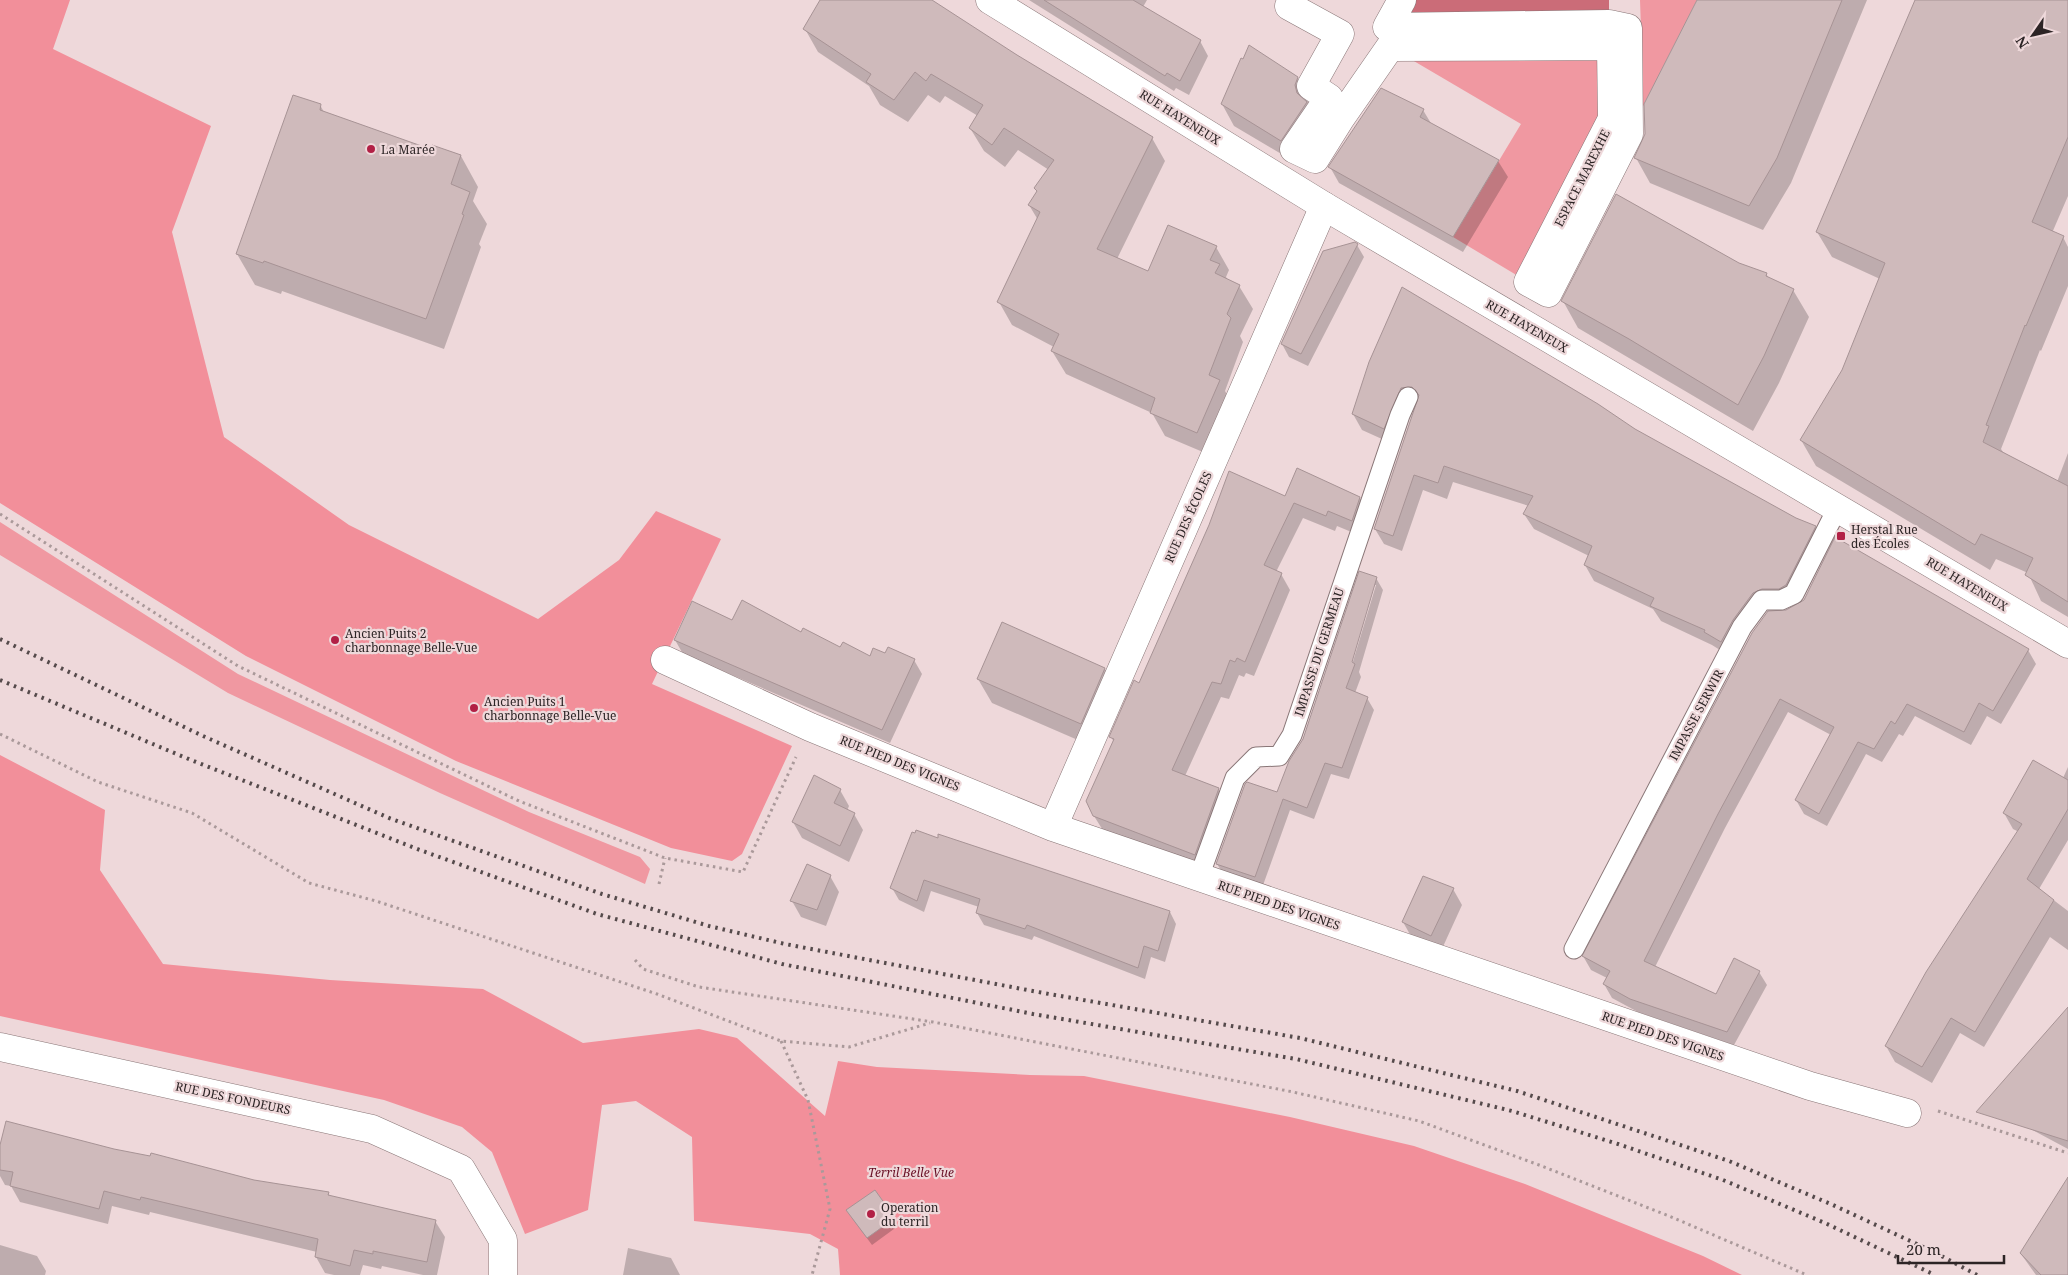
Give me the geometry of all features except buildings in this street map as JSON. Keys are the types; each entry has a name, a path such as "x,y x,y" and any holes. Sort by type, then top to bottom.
{"street":[{"name":"RUE HAYENEUX","path":"990,0 1324,206 2068,644"},
{"name":"ESPACE MAREXHE","path":"1292,0 1289,6 1340,34 1311,86 1329,98 1294,149 1316,159 1340,119 1390,47 1611,46 1612,120 1528,282 1548,293 1629,134 1628,28 1609,24 1387,27 1402,0"},
{"name":"RUE DES ÉCOLES","path":"1053,827 1324,206"},
{"name":"RUE PIED DES VIGNES","path":"665,660 810,727 1053,827 1810,1086 1907,1113"},
{"name":"RUE DES FONDEURS","path":"0,1047 372,1129 461,1169 503,1240 503,1275"}],"lane":[{"name":"IMPASSE DU GERMEAU","path":"1199,878 1235,778 1256,757 1279,756 1292,735 1400,415 1408,397"},
{"name":"IMPASSE SERWIR","path":"1574,949 1742,627 1762,600 1781,600 1794,594 1838,507"}],"path":[{"path":"0,514 238,666 519,801 665,858 743,872 810,727"},
{"path":"0,734 98,782 192,813 309,883 376,901 629,985 781,1041 849,1047 933,1022"},
{"path":"659,884 665,858"},
{"path":"635,960 642,968 699,987 933,1022 1293,1092 1419,1121 1540,1165 1651,1209 1807,1275"},
{"path":"781,1041 808,1100 830,1209 812,1275"},
{"path":"1907,1113 1936,1111 2068,1153"}],"shaded area":[{"path":"1402,0 1609,0 1609,24 1387,27"},
{"path":"1640,0 1697,0 1629,134 1641,29"},
{"path":"1611,46 1612,119 1528,282 1453,237 1521,124 1390,47"},
{"path":"0,522 238,674 529,812 640,857 650,869 645,884 440,793 228,693 0,555"}],"green space":[{"path":"0,0 70,0 53,49 211,126 172,232 224,437 349,525 538,619 619,560 656,511 721,539 652,684 792,746 742,854 732,861 671,848 456,761 246,656 0,503"},
{"name":"Terril Belle Vue","path":"0,755 105,810 100,870 163,964 330,980 483,989 583,1043 699,1029 737,1038 825,1116 838,1061 877,1067 1084,1076 1290,1117 1414,1146 1525,1184 1703,1256 1742,1275 840,1275 838,1249 810,1234 694,1221 692,1137 636,1101 602,1105 588,1210 525,1234 492,1152 462,1127 384,1100 0,1016"}],"railway":[{"path":"0,639 203,736 389,818 602,894 709,926 785,944 1038,992 1300,1038 1517,1091 1729,1161 1833,1205 1934,1252 1977,1275"},
{"path":"0,680 191,760 420,850 597,914 782,964 1033,1014 1296,1059 1512,1111 1618,1144 1723,1180 1825,1223 1935,1275"}],"place":[{"name":"La Marée","path":"371,149"},
{"name":"Herstal Rue des Écoles","path":"1841,536"},
{"name":"Ancien Puits 2 charbonnage Belle-Vue","path":"335,640"},
{"name":"Ancien Puits 1 charbonnage Belle-Vue","path":"474,708"},
{"name":"Operation du terril","path":"871,1214"}]}
